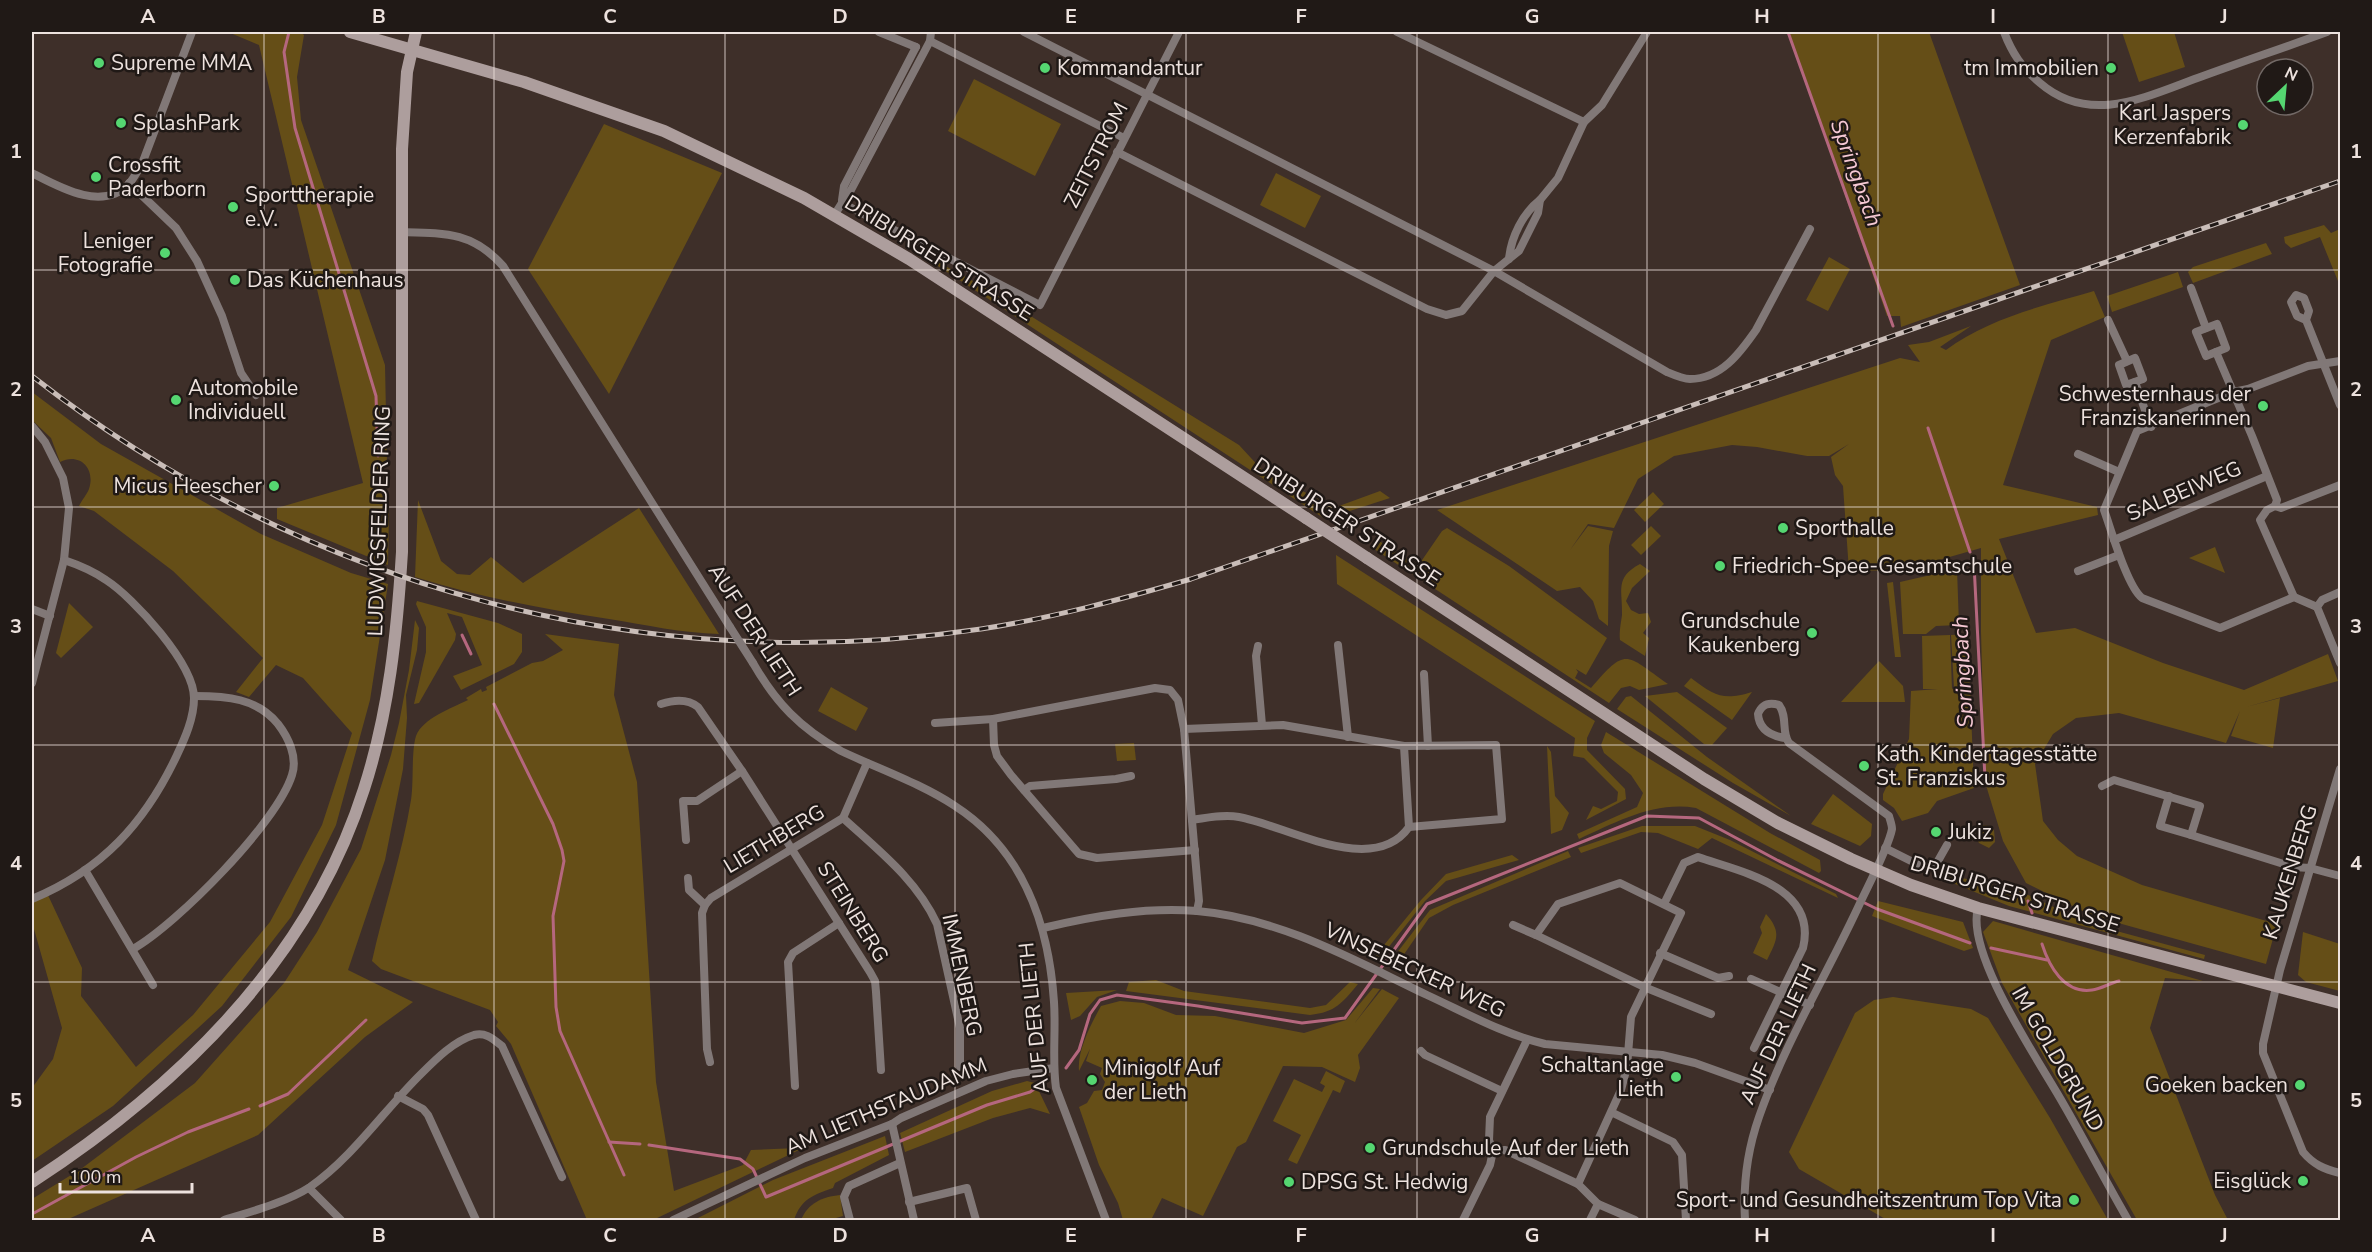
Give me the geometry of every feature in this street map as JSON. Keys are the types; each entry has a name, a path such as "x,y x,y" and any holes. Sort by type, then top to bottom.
{"main road":[{"name":"DRIBURGER STRASSE","path":"350,32 524,82 664,131 835,214 909,259 1704,778 1778,823 1875,870 1978,908 2340,1003"},
{"name":"LUDWIGSFELDER RING","path":"32,1182 123,1118 179,1070 230,1017 268,972 327,879 364,790 385,708 393,666 399,610 402,552 401,232 404,106 416,32"}],"street":[{"path":"32,173 90,196 113,195 129,183 142,164 192,32"},
{"path":"879,32 916,47"},
{"name":"ZEITSTROM","path":"842,203 1040,305 1146,94 1024,32"},
{"path":"1179,32 1146,94 1494,271 1667,372 1688,379 1707,377 1732,360 1756,330 1810,230"},
{"path":"1397,32 1584,122"},
{"path":"1117,152 1436,313 1446,315 1462,311 1494,271 1520,251 1538,213 1540,200 1558,178 1584,122 1602,105 1647,32"},
{"path":"2004,32 2013,53 2025,70 2048,90 2076,102 2102,106 2145,97 2327,32"},
{"path":"860,165 916,47 930,36"},
{"path":"930,36 1124,138"},
{"path":"835,214 930,36"},
{"path":"129,183 176,228 197,261 222,316 241,373 256,395"},
{"name":"AUF DER LIETH","path":"401,232 439,233 469,239 489,250 503,266 773,696 797,722 822,740 956,807 998,846 1019,873 1043,928 1054,1002 1054,1068 1061,1104 1106,1221"},
{"path":"2191,288 2206,328"},
{"path":"2108,320 2127,362"},
{"path":"2306,320 2340,405"},
{"path":"2217,324 2226,348 2216,352 2206,356 2196,332 2217,324"},
{"name":"SALBEIWEG","path":"2216,352 2277,500 2275,506"},
{"path":"2136,358 2143,379 2135,381 2126,385 2119,365 2136,358"},
{"path":"2294,597 2216,628 2139,596 2120,555 2104,510 2137,431 2232,392 2248,390 2324,362 2340,361"},
{"path":"2135,381 2151,427"},
{"path":"32,682 64,560 69,505 63,478 45,442 33,428"},
{"path":"2078,454 2119,472"},
{"name":"SALBEIWEG","path":"2114,540 2267,476"},
{"path":"2340,484 2281,508 2275,506 2267,510 2260,520 2294,597 2317,607 2340,663"},
{"path":"2078,572 2120,555"},
{"path":"32,899 85,870 118,843 144,814 171,768 186,735 195,696 184,666 165,638 130,600 107,580 64,560"},
{"path":"2317,607 2322,600 2340,592"},
{"path":"32,609 50,616"},
{"path":"1338,645 1348,736"},
{"path":"1258,646 1256,656 1262,725"},
{"path":"1424,674 1428,746"},
{"path":"935,723 993,719 1155,688 1170,690 1178,700 1184,729 1199,901 1197,911"},
{"path":"133,949 152,938 229,865 271,812 293,774 294,762 288,737 270,715 236,698 195,696"},
{"name":"STEINBERG","path":"661,705 684,700 698,706 742,771 875,981 881,1070"},
{"path":"993,719 994,745 997,756 1076,852 1082,856 1097,858 1195,850"},
{"path":"1184,729 1283,725 1404,746 1496,745 1502,819 1409,827"},
{"name":"AUF DER LIETH","path":"1745,1221 1744,1199 1748,1153 1770,1090 1809,1005 1861,902 1892,828 1889,816 1785,738"},
{"path":"1192,820 1220,816 1238,817 1280,828 1323,844 1345,848 1372,848 1386,844 1401,838 1409,827 1404,746"},
{"name":"LIETHBERG","path":"705,905 711,898 843,818 867,763"},
{"name":"KAUKENBERG","path":"2340,769 2276,986 2263,1044 2263,1053 2303,1152 2311,1161 2324,1169 2340,1173"},
{"path":"686,840 683,801 697,801 742,771"},
{"path":"1024,790 1030,786 1116,780 1131,776"},
{"path":"2102,786 2115,780 2200,806 2191,835"},
{"path":"2169,796 2160,826 2293,867 2310,868 2340,876"},
{"name":"IMMENBERG","path":"843,818 912,883 923,896 934,916 960,1028 960,1067"},
{"path":"1885,848 1919,864 1934,868 1947,845"},
{"path":"1664,904 1684,863 1698,856 1770,883 1787,893 1797,905 1804,920 1806,937 1803,948 1754,1048"},
{"path":"85,870 153,985"},
{"path":"688,878 689,890 705,905 703,925 707,1049 710,1062"},
{"path":"1536,934 1558,904 1620,883 1681,913 1631,1017 1629,1051 1621,1090 1613,1113 1578,1184"},
{"name":"IM GOLDGRUND","path":"1978,908 1977,935 1997,989 2128,1221"},
{"name":"VINSEBECKER WEG","path":"1043,928 1083,919 1145,911 1197,911 1249,920 1314,942 1495,1028 1527,1040 1545,1044 1662,1055 1695,1063 1770,1090"},
{"path":"795,1086 788,963 793,953 839,922"},
{"path":"1513,925 1644,987 1711,1014"},
{"path":"1660,953 1718,978 1729,976"},
{"path":"1751,979 1809,1005"},
{"path":"224,1221 309,1188 357,1146 398,1096 439,1056 475,1035 488,1035 502,1046 562,1177"},
{"path":"1463,1221 1490,1165 1493,1151 1489,1140 1490,1118 1527,1040"},
{"path":"1421,1051 1425,1055 1502,1091"},
{"name":"AM LIETHSTAUDAMM","path":"673,1221 768,1175 892,1124 986,1081 1013,1074 1054,1068"},
{"path":"398,1096 423,1109 429,1116 476,1221"},
{"path":"1613,1113 1673,1142 1679,1148 1682,1155 1686,1221"},
{"path":"892,1124 914,1221"},
{"path":"1493,1151 1505,1150 1578,1184 1598,1204 1635,1221"},
{"path":"850,1221 844,1197 849,1186 900,1163"},
{"path":"309,1188 341,1221"},
{"path":"909,1202 967,1188 976,1221"},
{"path":"1590,1221 1598,1204"}],"shaded area":[{"path":"228,32 300,32 304,35 297,77 301,120 385,365 387,463 374,477 389,510 388,565 277,519 277,508 363,483 259,45"},
{"path":"1788,32 1929,32 2020,285 1901,327 1900,316 1887,316"},
{"path":"2122,32 2174,32 2185,67 2139,82"},
{"path":"974,79 1061,124 1035,176 948,131"},
{"path":"604,124 722,173 609,394 528,269"},
{"path":"1276,173 1321,196 1305,228 1260,205"},
{"path":"2324,225 2331,233 2340,229 2340,286 2320,237 2291,248 2285,243 2284,237"},
{"path":"2266,243 2272,254 2193,283 2188,272 2193,267"},
{"path":"916,250 982,286 1239,445 1263,471 1330,505 1339,506 1380,491 1390,498 1325,519"},
{"path":"1829,257 1850,269 1828,311 1806,300"},
{"path":"2178,272 2183,287 2112,312 2107,296"},
{"path":"2094,291 2105,317 2051,340 2003,485 2097,507 2098,515 1999,539 2036,633 2075,628 2163,663 2244,690 2328,654 2338,681 2246,707 2280,698 2273,748 2231,736 2240,711 2226,743 2119,713 2076,718 2053,734 2035,764 2043,821 2058,840 2077,856 2142,885 2277,924 2266,964 2093,916 2026,883 2003,841 1985,782 1981,548 1904,570 1849,571 1843,486 1835,475 1831,457 1849,444 1829,456 1807,456 1732,445 1674,456 1638,479 1614,528 1588,524 1570,550 1588,526 1613,531 1609,546 1608,626 1599,619 1593,601 1580,587 1557,591 1437,510 1900,358 1920,362 1908,345 1929,342 1971,326 1940,347 1946,350 1998,321"},
{"path":"32,392 101,444 261,534 351,573 388,584 370,700 336,825 291,917 222,1006 113,1106 32,1161 32,1088 53,1059 62,1028 32,922 32,901 47,893 82,968 81,996 136,1067 193,1015 270,922 322,825 352,733 303,678 276,665 249,697 236,692 263,658 173,571 94,511 79,506 91,481 88,469 74,459 60,462 51,438 32,420"},
{"path":"1653,492 1664,504 1645,522 1634,510"},
{"path":"418,500 441,561 457,574 470,575 491,557 523,583 639,508 719,634 691,632 536,607 463,591 415,577"},
{"path":"1651,526 1661,536 1641,555 1631,545"},
{"path":"1447,528 1509,566 1607,638 1586,675 1576,669 1578,672 1575,678 1591,688 1612,665 1627,659 1643,666 1668,684 1639,690 1630,686 1621,688 1609,703 1371,547 1376,539 1418,566 1442,531"},
{"path":"2215,547 2225,573 2189,558"},
{"path":"1336,555 1595,721 1587,738 1587,750 1625,789 1626,799 1586,820 1593,806 1601,809 1617,801 1618,792 1584,758 1573,756 1575,738 1337,584"},
{"path":"1640,564 1650,571 1632,588 1626,601 1631,610 1639,614 1648,613 1651,622 1643,633 1649,638 1645,656 1620,640 1623,580 1626,574"},
{"path":"1957,569 1959,625 1936,626 1926,634 1903,634 1900,582"},
{"path":"1893,582 1901,657 1895,657 1887,583"},
{"path":"417,601 498,623 522,634 522,652 514,664 461,690 453,676 482,665 462,617 447,613 456,634 455,640 419,703 414,704 426,652 426,627 416,604"},
{"path":"69,603 93,627 61,658 56,653"},
{"path":"415,620 419,628 417,650 406,695 407,718 403,769 385,860 348,970 413,1002 365,1037 258,1135 66,1220 32,1220 32,1199 81,1169 195,1083 284,983 317,932 361,849 391,755 409,670"},
{"path":"545,634 619,644 614,695 637,782 656,1082 674,1191 743,1165 751,1150 798,1148 799,1150 653,1220 587,1220 511,1044 496,1026 498,1022 490,1010 381,969 372,961 407,820 412,793 416,736 431,719 468,700 466,698 481,689 482,692 487,690 486,687 563,650"},
{"path":"1968,634 1974,788 1937,801 1928,813 1902,821 1894,808 1883,800 1883,794 1909,739 1911,691 1938,689 1923,689 1922,636 1950,635 1952,689 1954,688 1951,635"},
{"path":"1879,661 1903,686 1905,702 1841,702"},
{"path":"1691,678 1713,693 1720,695 1734,696 1752,692 1732,720 1684,686"},
{"path":"831,687 868,708 856,731 818,711"},
{"path":"1677,692 1727,728 1712,745 1704,744 1645,696"},
{"path":"1631,696 1707,757 1791,816 1733,783 1617,709 1626,697"},
{"path":"1606,732 1770,833 1820,860 1821,871 1819,873 1696,808 1651,810 1636,814 1579,839 1577,834 1637,807 1643,793 1631,775 1604,753 1601,745"},
{"path":"1134,743 1136,760 1117,761 1115,744"},
{"path":"1547,746 1551,752 1555,796 1569,813 1562,830 1551,834"},
{"path":"1833,794 1872,824 1871,836 1860,846 1811,824"},
{"path":"1981,825 1990,826 1994,830 1995,842 1989,848 1979,843 1976,837"},
{"path":"1642,826 1695,826 1730,840 1836,894 1838,898 1712,838 1698,849 1658,833 1641,832 1581,853 1578,848"},
{"path":"1568,851 1571,857 1453,905 1429,918 1396,966 1389,963 1430,910"},
{"path":"1512,855 1519,860 1446,881 1425,901 1380,958 1375,956 1421,900 1446,874"},
{"path":"1939,873 2018,890 2087,923 2205,955 2204,959 2009,906 1938,877"},
{"path":"1878,901 1963,922 1973,948 1964,951 1872,916"},
{"path":"1766,914 1776,931 1775,941 1767,960 1753,953 1762,933 1760,927"},
{"path":"1993,921 2203,981 2165,978 2150,1028 2215,1195 2228,1220 2137,1220 2002,983 1983,932"},
{"path":"2303,932 2340,944 2340,991 2306,982 2298,975"},
{"path":"1156,980 1184,991 1310,1008 1326,1005 1350,982 1358,984 1338,1006 1326,1012 1310,1015 1126,991 1129,982"},
{"path":"1373,988 1380,989 1354,1024 1382,989 1399,998 1358,1055 1360,1068 1355,1082 1322,1067 1283,1066 1246,1142 1237,1147 1203,1216 1162,1198 1151,1220 1123,1220 1118,1203 1099,1165 1079,1107 1087,1103 1094,1091 1102,1090 1105,1082 1100,1074 1102,1068 1086,1061 1090,1049 1079,1071 1082,1046 1101,1006 1120,1001 1144,1003 1176,1015 1215,1016 1304,1033 1346,1020"},
{"path":"1117,990 1097,997 1080,1016 1071,1020 1066,993"},
{"path":"1893,997 1971,1009 1988,1018 2050,1118 2108,1220 1887,1220 1799,1169 1789,1152 1855,1013 1874,1000"},
{"path":"1326,1071 1345,1081 1340,1093 1333,1090 1297,1164 1288,1160 1301,1135 1273,1121 1294,1079 1322,1092 1325,1086 1320,1083"},
{"path":"1027,1081 1035,1083 1050,1114 1030,1108 993,1118 905,1152 900,1133 992,1091"},
{"path":"885,1136 889,1155 804,1202 794,1220 694,1220 773,1180"},
{"path":"840,1195 843,1216 829,1220 801,1220 816,1202"}],"waterway":[{"path":"289,32 284,52 295,128 376,396 378,456"},
{"name":"Springbach","path":"1788,32 1893,326"},
{"name":"Springbach","path":"1928,428 1970,552"},
{"name":"Springbach","path":"1974,564 1985,778"},
{"path":"462,635 471,654"},
{"path":"494,704 553,824 562,850 564,861 553,916 556,1007 560,1031 624,1175"},
{"path":"1066,1068 1079,1050 1090,1014 1100,1000 1117,995 1302,1023 1345,1018 1427,904 1647,816 1699,818 1777,860 1877,909 1970,943"},
{"path":"2028,901 2032,913"},
{"name":"Springbach","path":"2042,944 2059,977 2073,988 2092,990 2119,981"},
{"path":"1991,948 2047,960"},
{"path":"260,1106 288,1094 366,1020"},
{"path":"649,1145 740,1159 753,1169 766,1197 987,1105 1030,1092 1040,1085"},
{"path":"34,1213 136,1157 188,1132 249,1109"},
{"path":"609,1142 640,1144"}],"railway":[{"path":"32,376 137,450 247,512 362,562 481,600 603,627 727,640 854,641 1008,625 1139,594 1191,579 2340,181"}],"place":[{"name":"Supreme MMA","path":"99,63"},
{"name":"Kommandantur","path":"1045,68"},
{"name":"tm Immobilien","path":"2111,68"},
{"name":"SplashPark","path":"121,123"},
{"name":"Karl Jaspers Kerzenfabrik","path":"2243,125"},
{"name":"Crossfit Paderborn","path":"96,177"},
{"name":"Sporttherapie e.V.","path":"233,207"},
{"name":"Leniger Fotografie","path":"165,253"},
{"name":"Das Küchenhaus","path":"235,280"},
{"name":"Automobile Individuell","path":"176,400"},
{"name":"Schwesternhaus der Franziskanerinnen","path":"2263,406"},
{"name":"Micus Heescher","path":"274,486"},
{"name":"Sporthalle","path":"1783,528"},
{"name":"Friedrich-Spee-Gesamtschule","path":"1720,566"},
{"name":"Grundschule Kaukenberg","path":"1812,633"},
{"name":"Kath. Kindertagesstätte St. Franziskus","path":"1864,766"},
{"name":"Jukiz","path":"1936,832"},
{"name":"Schaltanlage Lieth","path":"1676,1077"},
{"name":"Minigolf Auf der Lieth","path":"1092,1080"},
{"name":"Goeken backen","path":"2300,1085"},
{"name":"Grundschule Auf der Lieth","path":"1370,1148"},
{"name":"Eisglück","path":"2303,1181"},
{"name":"DPSG St. Hedwig","path":"1289,1182"},
{"name":"Sport- und Gesundheitszentrum Top Vita","path":"2074,1200"}]}
